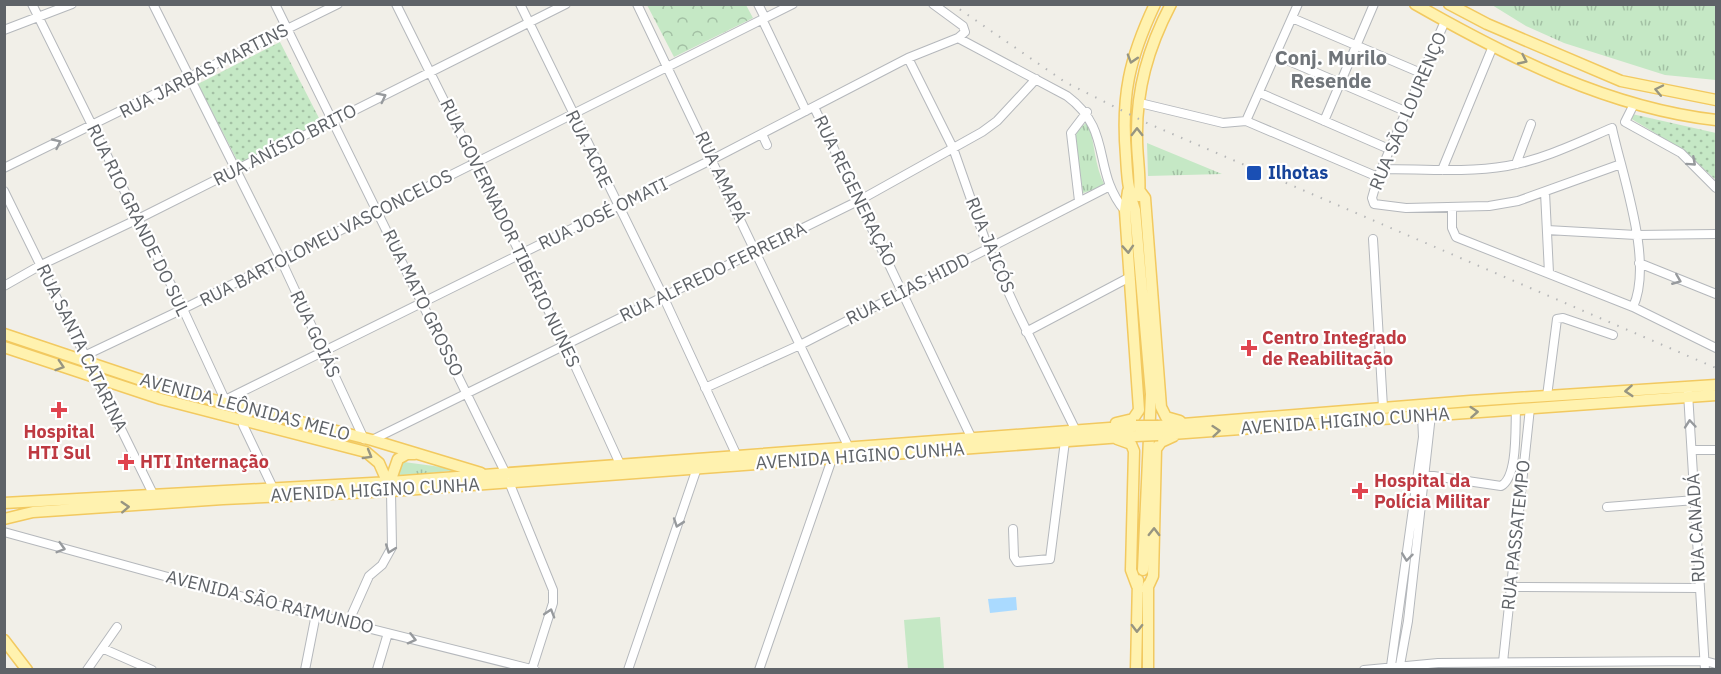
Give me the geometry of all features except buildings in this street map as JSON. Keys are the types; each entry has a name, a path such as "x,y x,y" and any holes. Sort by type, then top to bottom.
{"main road":[{"path":"1155,4 1132,57 1126,84 1124,116 1134,191 1145,198 1162,411 1168,418 1186,423"},
{"path":"1105,429 1133,419 1139,410 1130,277 1130,210 1134,191 1140,87 1149,51 1171,4"},
{"path":"1414,4 1492,46 1591,90 1634,104 1716,120"},
{"path":"1449,4 1621,81 1716,100"},
{"path":"1465,32 1472,16"},
{"path":"1130,210 1151,394 1143,570 1138,578 1142,587 1148,669"},
{"name":"AVENIDA LEÔNIDAS MELO","path":"4,334 247,410 368,440 487,474"},
{"name":"AVENIDA LEÔNIDAS MELO","path":"4,347 94,377 243,421 366,452 379,463 390,487"},
{"name":"AVENIDA HIGINO CUNHA","path":"1158,430 1179,434 1530,408 1688,392 1716,385"},
{"name":"AVENIDA HIGINO CUNHA","path":"4,503 230,498 390,487 617,469 737,456 1105,429 1158,430 1186,423 1547,396 1688,392 1716,395"},
{"name":"AVENIDA HIGINO CUNHA","path":"617,469 697,468 832,459 1113,438 1136,431"},
{"path":"1142,587 1153,576 1156,449 1161,442 1179,434"},
{"path":"1113,438 1133,447 1131,570 1142,587 1136,669"},
{"path":"390,487 398,459 407,454 419,454"},
{"name":"AVENIDA HIGINO CUNHA","path":"4,519 33,512 273,488 390,487 487,474 507,478"},
{"path":"4,640 27,669"}],"street":[{"name":"RUA RIO GRANDE DO SUL","path":"32,4 183,309 225,402"},
{"path":"4,30 72,4"},
{"name":"RUA GOIÁS","path":"153,4 368,440"},
{"name":"RUA MATO GROSSO","path":"275,4 423,302 507,478 554,590 553,603 534,669"},
{"name":"RUA JARBAS MARTINS","path":"4,168 92,127 338,4"},
{"name":"RUA GOVERNADOR TIBÉRIO NUNES","path":"396,4 566,346 617,469"},
{"name":"RUA ACRE","path":"520,4 572,115 663,296 737,456"},
{"name":"RUA ANÍSIO BRITO","path":"4,286 41,265 236,171 566,4"},
{"name":"RUA AMAPÁ","path":"637,4 802,344 849,448"},
{"name":"RUA REGENERAÇÃO","path":"758,4 806,111"},
{"name":"RUA BARTOLOMEU VASCONCELOS","path":"86,360 183,309 793,4"},
{"path":"933,4 963,26 965,32 958,38 1066,96 1087,112 1096,132 1110,186 1130,210"},
{"path":"1246,122 1298,4"},
{"path":"1324,121 1374,4"},
{"path":"1292,18 1421,73"},
{"name":"RUA SÃO LOURENÇO","path":"1445,21 1379,173 1372,201 1378,205 1393,207 1452,207"},
{"name":"RUA JOSÉ OMATI","path":"225,402 618,207 908,58 948,40 958,38"},
{"path":"1442,170 1492,46"},
{"path":"1275,55 1405,111"},
{"name":"RUA JAICÓS","path":"908,58 954,147 988,248 1026,332 1076,431"},
{"name":"RUA ALFREDO FERREIRA","path":"368,440 466,395 860,200 997,121 1036,79"},
{"path":"1260,93 1389,149"},
{"path":"1144,104 1223,123 1246,122 1379,173 1516,164 1612,128 1636,235 1639,263 1638,294 1633,307"},
{"path":"1634,104 1625,122 1682,153 1716,188"},
{"name":"RUA REGENERAÇÃO","path":"814,107 972,439"},
{"path":"1079,201 1071,133 1087,112"},
{"path":"1516,164 1531,124"},
{"path":"762,134 767,145"},
{"path":"1621,164 1545,192 1500,205 1452,207 1452,228 1456,237 1633,307 1716,348"},
{"name":"RUA ELIAS HIDD","path":"705,388 802,344 1110,186"},
{"name":"RUA SANTA CATARINA","path":"4,191 156,500"},
{"path":"1545,192 1549,273"},
{"path":"1547,230 1636,235 1716,234"},
{"path":"1373,239 1383,407"},
{"path":"1639,263 1716,294"},
{"path":"1026,332 1130,277"},
{"path":"1547,396 1557,319 1563,318 1613,335"},
{"name":"RUA CANADÁ","path":"1688,392 1705,665"},
{"name":"RUA PASSATEMPO","path":"1503,662 1509,587 1530,408"},
{"path":"1421,474 1501,486 1509,479 1514,458 1516,409"},
{"path":"247,410 243,421 273,488"},
{"path":"1396,665 1427,415"},
{"path":"1013,529 1015,560 1028,562 1050,559 1065,441"},
{"path":"1692,450 1716,450"},
{"path":"1514,458 1524,458"},
{"path":"759,669 832,459"},
{"path":"628,669 697,468"},
{"path":"348,623 369,576 382,565 392,547 390,487"},
{"path":"1607,507 1695,500"},
{"name":"AVENIDA SÃO RAIMUNDO","path":"4,532 501,665 534,669"},
{"path":"1509,587 1699,588"},
{"path":"305,669 316,614"},
{"path":"87,669 104,649 117,627"},
{"path":"377,669 388,633"},
{"path":"104,649 152,669"},
{"path":"1364,669 1396,665 1438,666 1503,662 1716,664"}],"green space":[{"path":"647,5 746,5 753,18 674,57"},
{"path":"1492,5 1716,5 1716,80 1665,75 1564,43 1526,26"},
{"path":"280,42 321,122 239,164 198,84"},
{"path":"1632,114 1716,133 1716,180 1683,150 1630,118"},
{"path":"1088,121 1105,186 1083,193 1075,140 1077,131"},
{"path":"1147,143 1222,174 1148,176"},
{"path":"404,462 456,469 458,470 396,477"},
{"path":"940,617 944,669 908,669 904,620"}],"water":[{"path":"1016,597 1017,610 990,613 988,599"}],"railway":[{"path":"952,4 1065,82 1147,123 1716,368"}],"place":[{"name":"Ilhotas","path":"1254,173"},
{"name":"Centro Integrado de Reabilitação","path":"1249,348"},
{"name":"Hospital HTI Sul","path":"59,410"},
{"name":"HTI Internação","path":"126,462"},
{"name":"Hospital da Polícia Militar","path":"1360,491"}],"district":[{"name":"Conj. Murilo Resende","path":"1331,70"}]}
